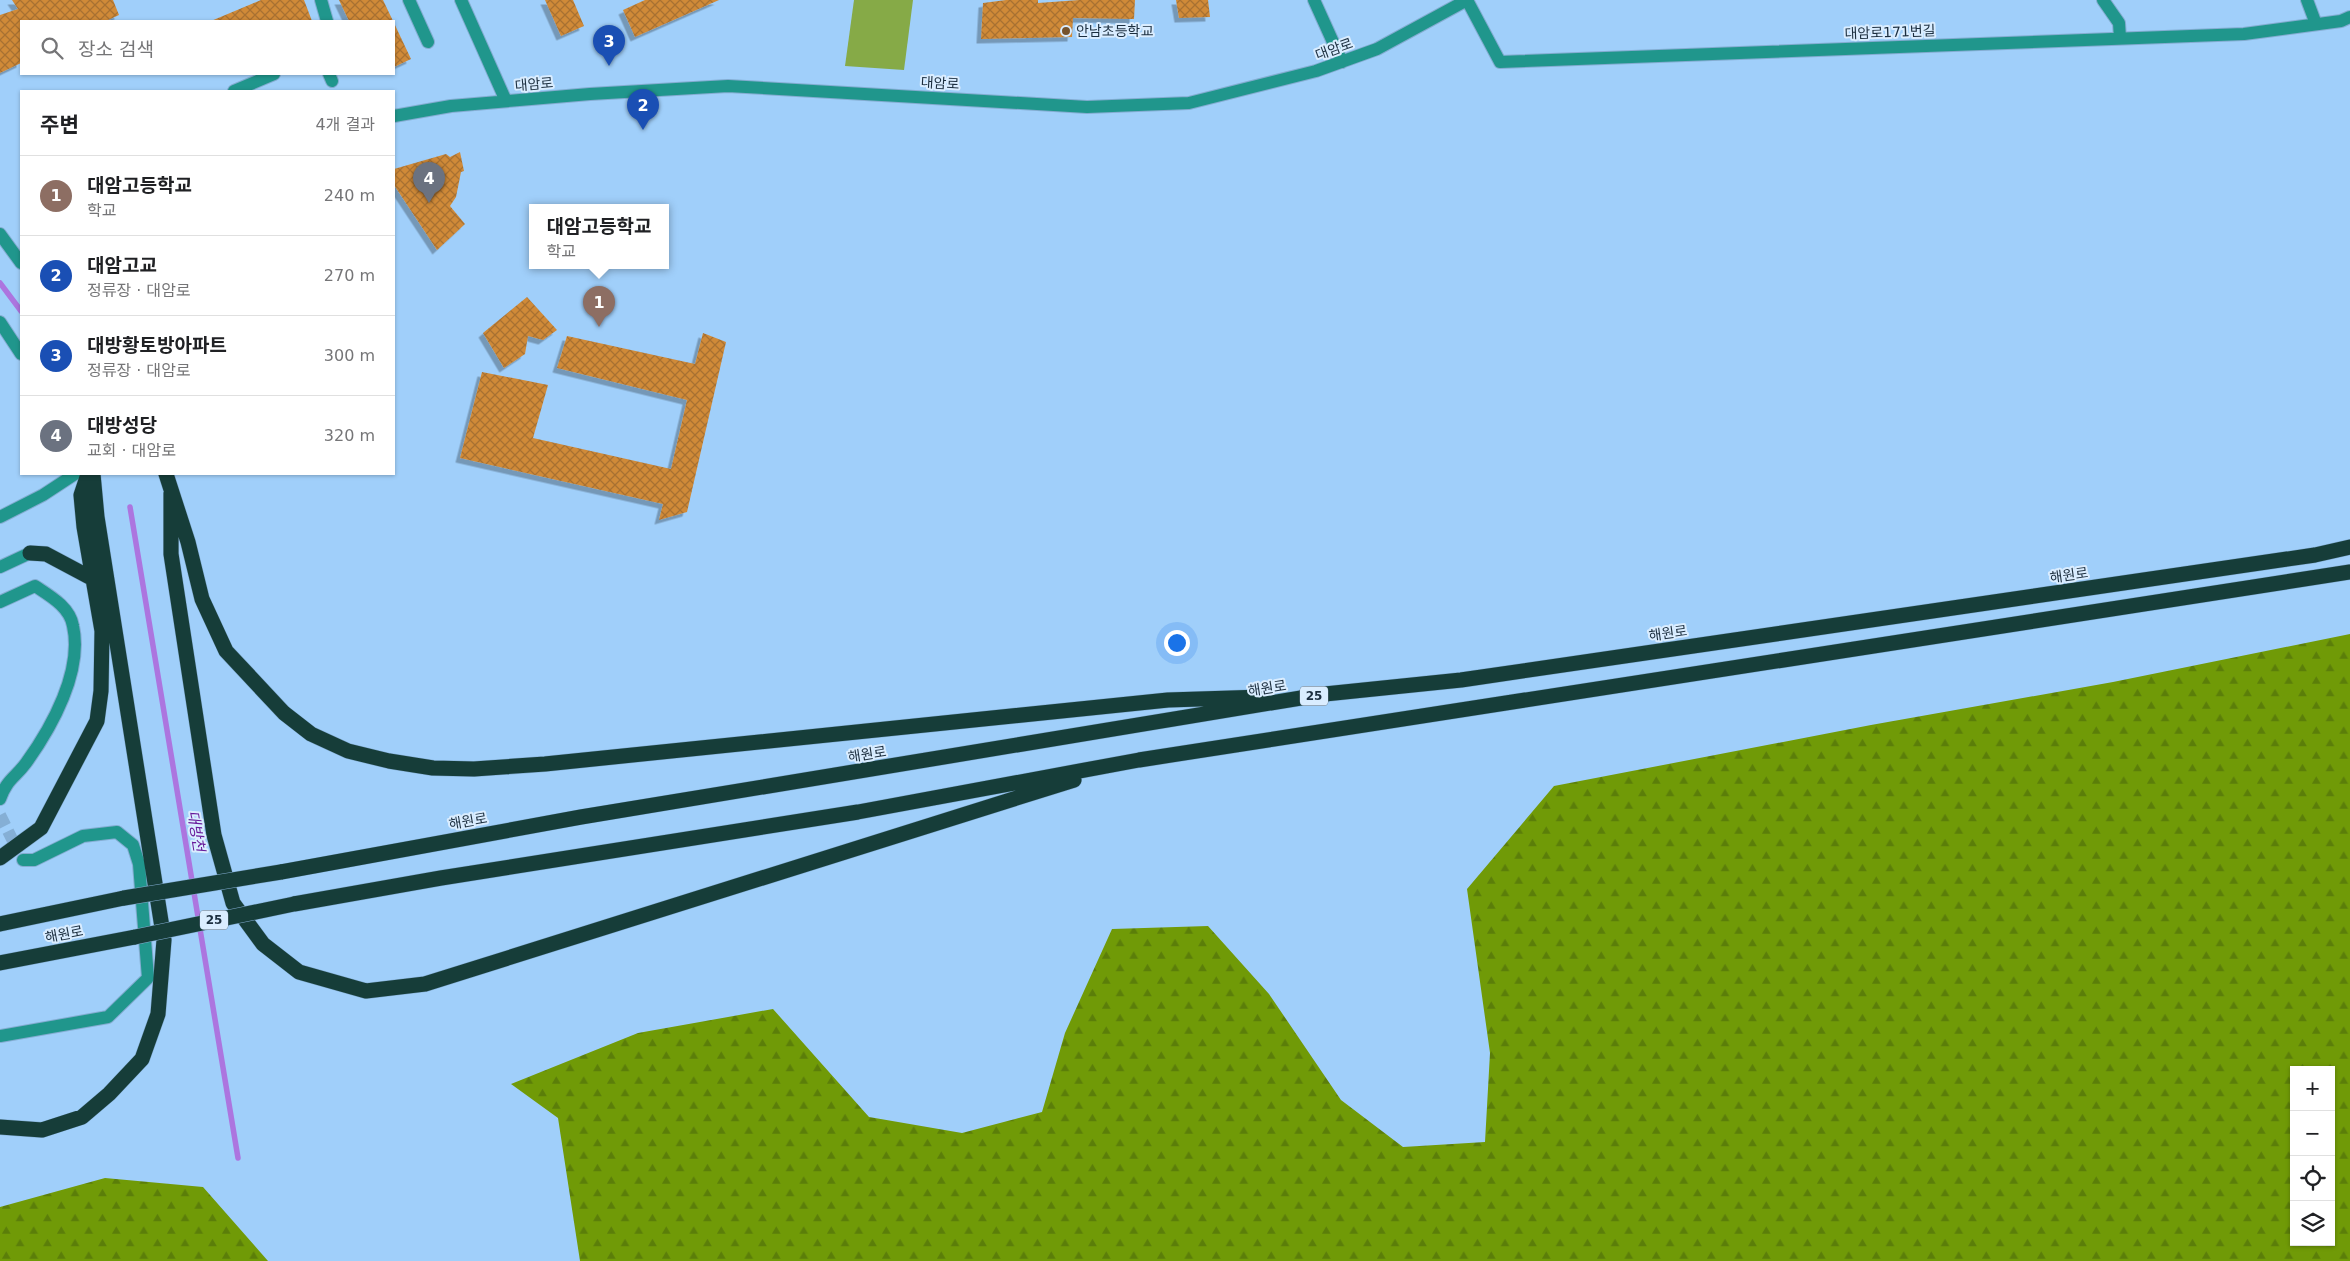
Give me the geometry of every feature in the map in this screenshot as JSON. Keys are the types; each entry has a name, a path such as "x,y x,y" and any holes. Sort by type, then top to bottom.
{"highway":[{"path":"0,858 41,828 97,721 102,691 102,632 84,527 81,495 88,475"},
{"path":"0,1127 42,1130 82,1117 109,1094 142,1059 158,1014 164,940 97,516 93,475"},
{"path":"166,475 188,542 202,599 226,651 284,713 311,734 348,752 389,761 434,768 474,769 545,764 1168,700 1325,694"},
{"path":"171,493 171,554 214,836 233,903 263,944 299,972 366,991 425,984 1138,760"},
{"name":"해원로","path":"0,924 124,898 281,872 581,817 1325,694 1461,680 2315,555 2350,547"},
{"path":"30,553 46,554 93,579"},
{"name":"25","path":"1138,760 2350,572"},
{"name":"해원로","path":"0,963 294,904 450,876 858,812 1138,760"}],"street":[{"path":"321,0 327,20"},
{"path":"410,0 428,42"},
{"path":"461,0 506,101"},
{"path":"1314,0 1342,62"},
{"name":"대암로","path":"395,116 451,106 506,101 728,86 1087,107 1189,103 1316,71 1342,62 1377,49 1467,0"},
{"name":"대암로171번길","path":"1467,0 1500,62 2244,34 2316,24 2350,17"},
{"path":"2103,0 2118,23 2120,38"},
{"path":"2306,0 2316,24"},
{"path":"236,90 272,75"},
{"path":"0,234 20,262"},
{"path":"0,322 20,352"},
{"path":"0,517 43,495 73,475"},
{"path":"0,567 30,553"},
{"path":"0,602 35,586 59,602 74,625 74,652 73,670 60,706 26,763 6,783 0,799"},
{"path":"0,1036 108,1017 148,978 139,864 133,845 116,832 83,836 34,860 23,860"}],"green space":[{"path":"854,0 913,0 904,70 845,66"},
{"path":"2350,634 2350,1261 580,1261 558,1118 511,1084 638,1033 773,1009 869,1117 962,1133 1042,1112 1065,1033 1112,929 1208,926 1269,994 1341,1100 1403,1147 1485,1142 1490,1053 1467,889 1554,786 1871,725 2113,682"},
{"path":"105,1178 203,1187 268,1261 0,1261 0,1207"}],"building":[{"path":"12,0 113,0 119,15 108,20 20,20 20,63 0,73 0,15 18,9"},
{"path":"261,0 304,0 312,20 213,20"},
{"path":"339,0 383,0 393,20 349,20"},
{"path":"545,0 573,0 584,26 561,36"},
{"path":"645,0 719,0 635,37 623,10"},
{"path":"1006,0 1038,0 1038,3 1079,0 1135,0 1134,19 1073,18 1072,37 981,39 983,3"},
{"path":"1176,0 1208,0 1210,17 1179,18"},
{"path":"395,25 411,59 395,67"},
{"path":"460,152 464,171 461,172 456,197 450,206 465,224 437,250 395,187 395,169 446,154 450,157"},
{"path":"527,297 557,330 543,340 528,336 525,354 504,368 483,333"},
{"path":"703,333 726,342 687,512 659,520 663,504 460,458 482,372 548,385 533,438 671,469 687,400 557,368 567,336 695,364"}],"waterway":[{"name":"대방천","path":"0,283 20,310"},
{"name":"대방천","path":"130,507 238,1158"}],"tunnel":[{"path":"0,815 19,853"}],"place":[{"name":"안남초등학교","path":"1066,31"},
{"name":"대방황토방아파트","path":"609,66"},
{"name":"대암고교","path":"643,130"},
{"name":"대방성당","path":"429,203"},
{"name":"대암고등학교","path":"599,327"}]}
